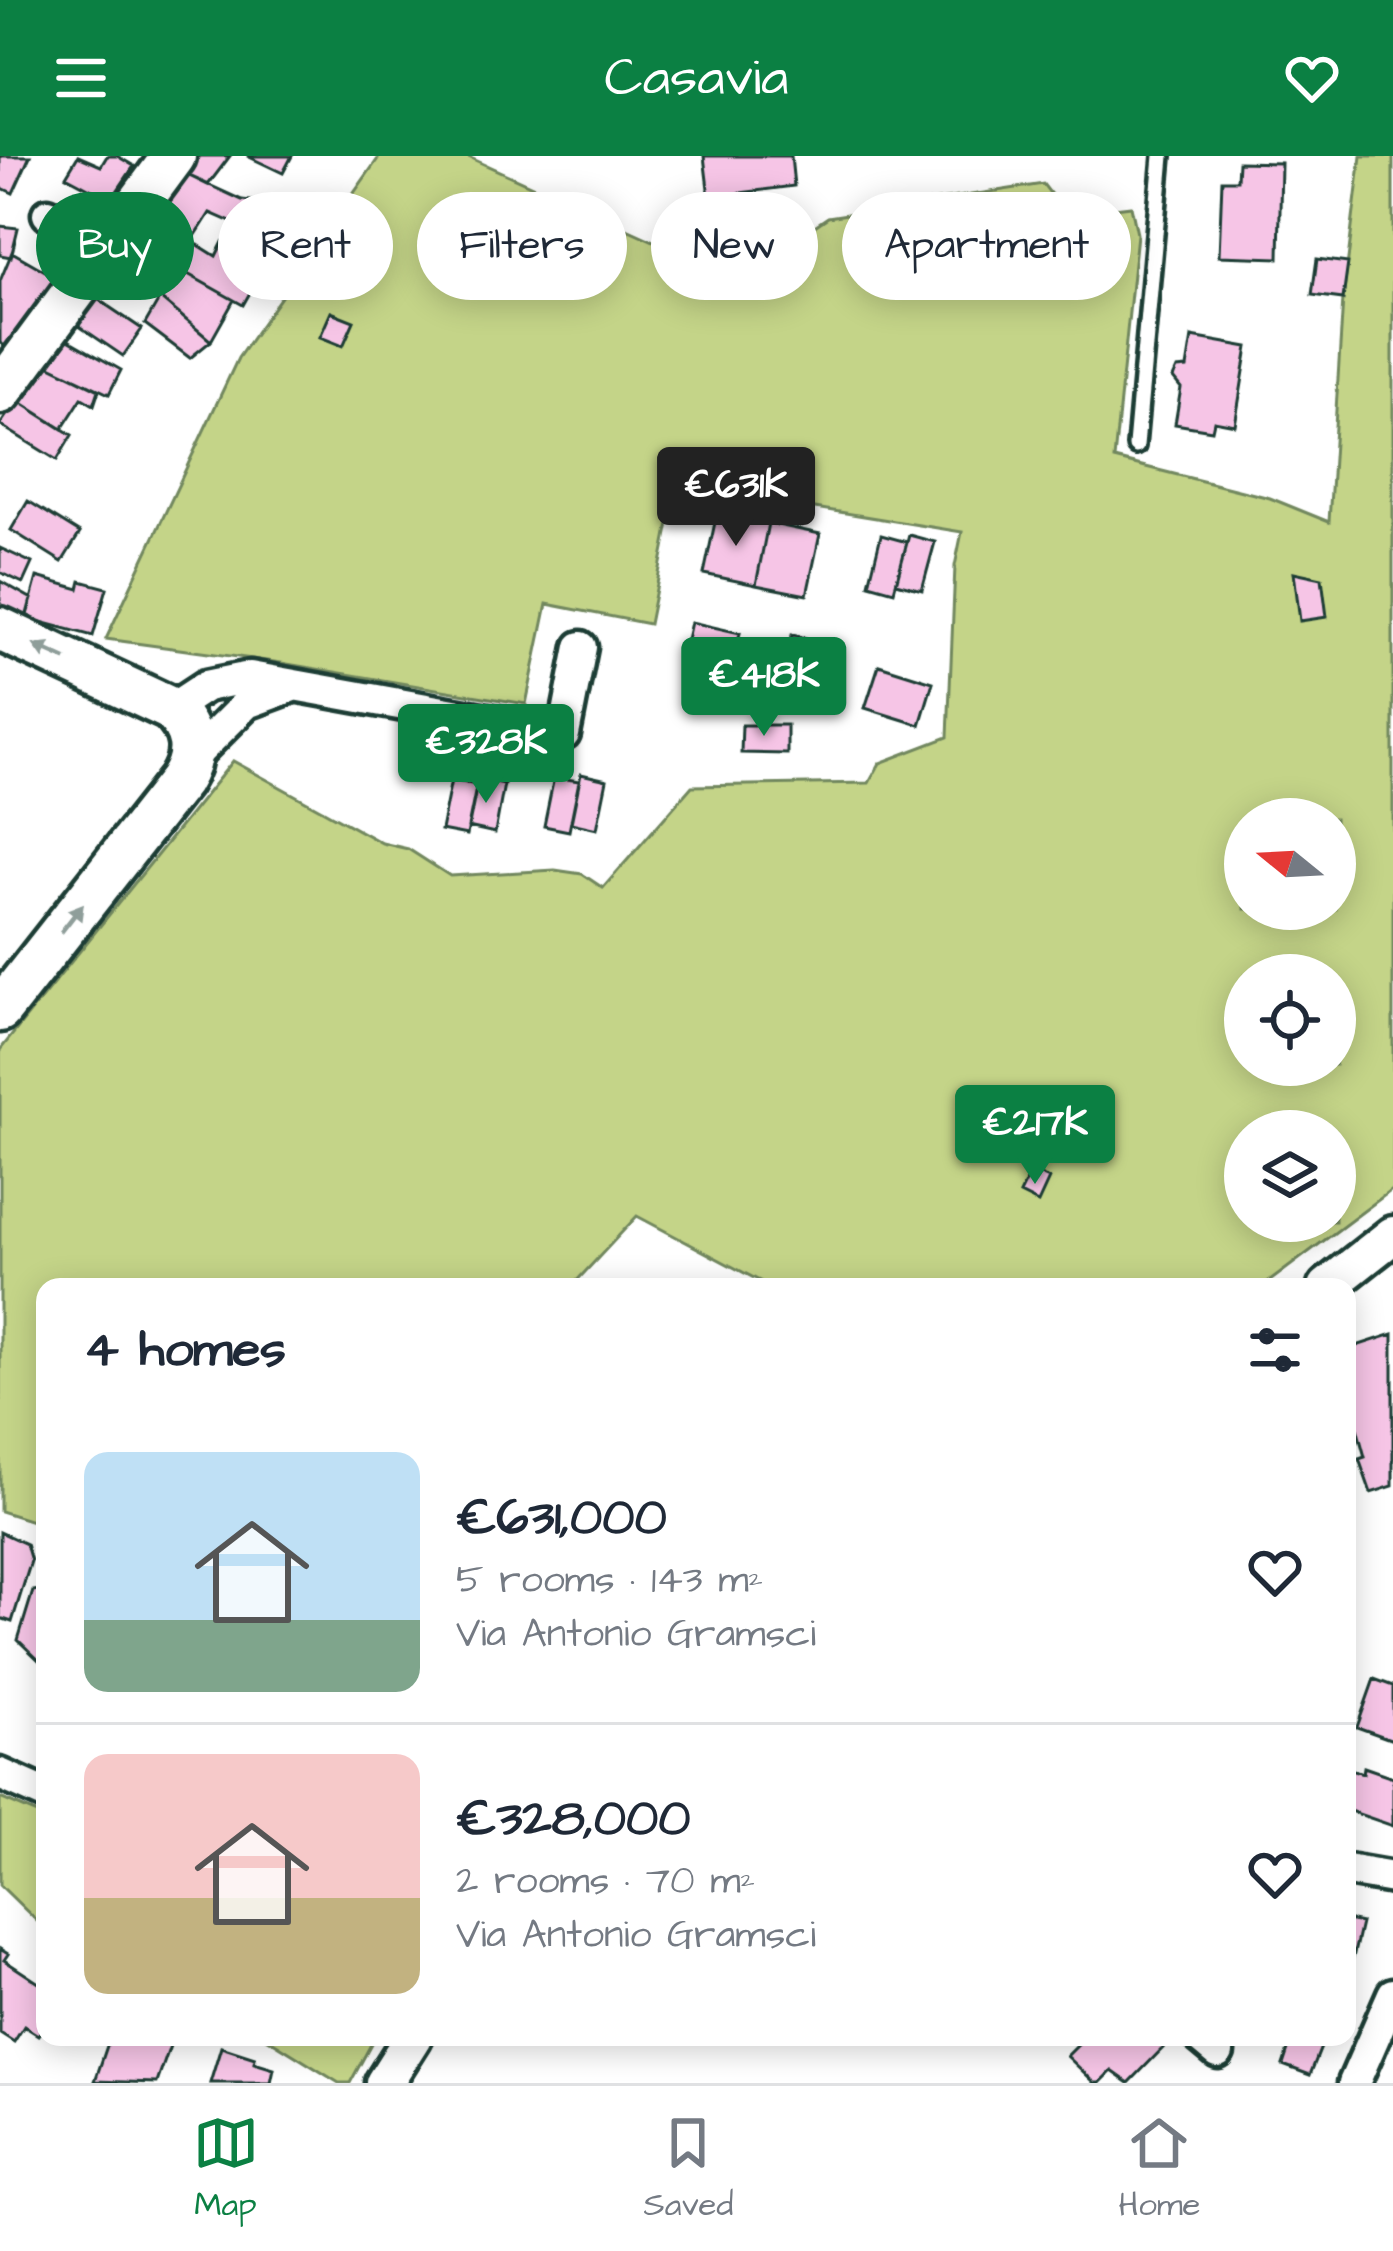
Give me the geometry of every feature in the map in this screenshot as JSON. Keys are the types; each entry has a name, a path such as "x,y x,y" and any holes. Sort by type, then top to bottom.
{"main road":[{"path":"148,192 174,156"},
{"path":"6,373 65,300"},
{"path":"0,629 171,709 189,730 191,759 180,781 0,1010"}],"street":[{"path":"171,709 206,686 250,677 564,734 581,647"},
{"path":"191,759 247,703 299,685"},
{"path":"1338,1278 1393,1235"},
{"path":"0,1774 36,1790"},
{"path":"1356,1872 1393,1878"},
{"path":"1354,2083 1393,1994"},
{"path":"393,2080 409,2046"}],"lane":[{"path":"1136,446 1162,156"}],"green space":[{"path":"380,156 466,156 545,192 417,192 417,300 627,300 627,229 651,240 651,300 818,300 818,224 842,215 842,300 1130,300 1114,459 1270,498 1329,522 1343,299 1361,156 1393,156 1393,1189 1356,1217 1356,1110 1224,1110 1224,1242 1322,1242 1274,1278 754,1278 637,1216 579,1278 36,1278 36,1522 0,1511 0,1050 233,761 382,843 408,849 450,876 555,870 582,874 603,888 692,786 869,783 880,763 948,737 955,566 962,532 772,501 673,503 649,624 547,604 526,704 106,639 238,358 279,300 393,300 393,192 355,192"},
{"path":"1043,184 1049,192 991,192"},
{"path":"1131,206 1137,234 1131,293"},
{"path":"0,1798 36,1813 36,1920 0,1885"},
{"path":"279,2046 370,2046 350,2083 339,2083"}],"building":[{"path":"0,156 30,156 13,193 0,187"},
{"path":"78,156 101,166 107,156 117,156 134,166 116,192 96,192 66,176"},
{"path":"193,156 230,156 208,185 181,172"},
{"path":"247,156 292,156 283,173"},
{"path":"704,156 791,156 794,186 708,192"},
{"path":"1238,162 1281,163 1279,258 1219,256 1222,180 1237,180"},
{"path":"181,172 225,192 218,192 218,216 210,213 194,238 194,192 167,192"},
{"path":"0,226 18,228 11,257 0,255"},
{"path":"194,242 216,256 218,252 218,291 194,278"},
{"path":"12,252 36,266 36,300 44,300 10,349 0,343 0,281"},
{"path":"1317,259 1348,263 1343,299 1312,295"},
{"path":"194,278 218,291 218,300 234,300 211,341 162,300 194,300"},
{"path":"90,300 99,300 142,329 123,356 73,322"},
{"path":"162,300 211,341 190,358 145,324"},
{"path":"331,312 354,321 343,346 320,337"},
{"path":"63,337 121,370 109,394 44,363"},
{"path":"1192,337 1248,347 1235,425 1214,421 1212,430 1175,424 1181,388 1173,378 1177,369 1187,368"},
{"path":"44,363 99,390 94,405 82,398 62,429 17,400"},
{"path":"17,400 72,435 57,460 0,425"},
{"path":"28,501 80,533 62,562 11,530"},
{"path":"717,513 768,523 756,585 704,574"},
{"path":"768,523 820,534 807,595 756,585"},
{"path":"881,535 907,542 894,591 869,584"},
{"path":"909,535 935,542 922,590 896,583"},
{"path":"0,548 32,563 23,583 0,572"},
{"path":"1294,572 1322,578 1327,617 1300,621"},
{"path":"37,577 79,589 81,581 107,588 93,636 26,618"},
{"path":"0,581 32,599 26,618 0,609"},
{"path":"691,622 740,633 733,660 685,648"},
{"path":"792,635 836,645 824,697 779,687"},
{"path":"692,649 741,662 735,687 686,675"},
{"path":"879,665 933,682 920,725 865,708"},
{"path":"742,725 787,725 787,754 741,753"},
{"path":"581,774 607,780 597,829 571,823"},
{"path":"554,777 579,781 569,831 544,826"},
{"path":"478,778 504,784 495,833 468,827"},
{"path":"451,780 477,785 467,835 441,830"},
{"path":"1031,1171 1049,1179 1038,1203 1020,1194"},
{"path":"1393,1334 1393,1486 1371,1493 1359,1459 1365,1457 1356,1424 1356,1346"},
{"path":"0,1532 26,1544 31,1561 12,1622 0,1618"},
{"path":"36,1590 36,1657 18,1640"},
{"path":"1374,1679 1393,1686 1393,1740 1357,1727"},
{"path":"1364,1767 1393,1777 1393,1826 1356,1813 1356,1771 1363,1773"},
{"path":"0,1949 8,1954 4,1960 36,1981 36,2034 24,2026 14,2042 0,2033"},
{"path":"107,2046 170,2046 157,2083 95,2081"},
{"path":"1077,2046 1163,2048 1129,2083 1112,2071 1095,2083 1067,2056"},
{"path":"1289,2046 1321,2046 1310,2075 1283,2065"},
{"path":"221,2047 274,2069 271,2083 210,2083"}]}
